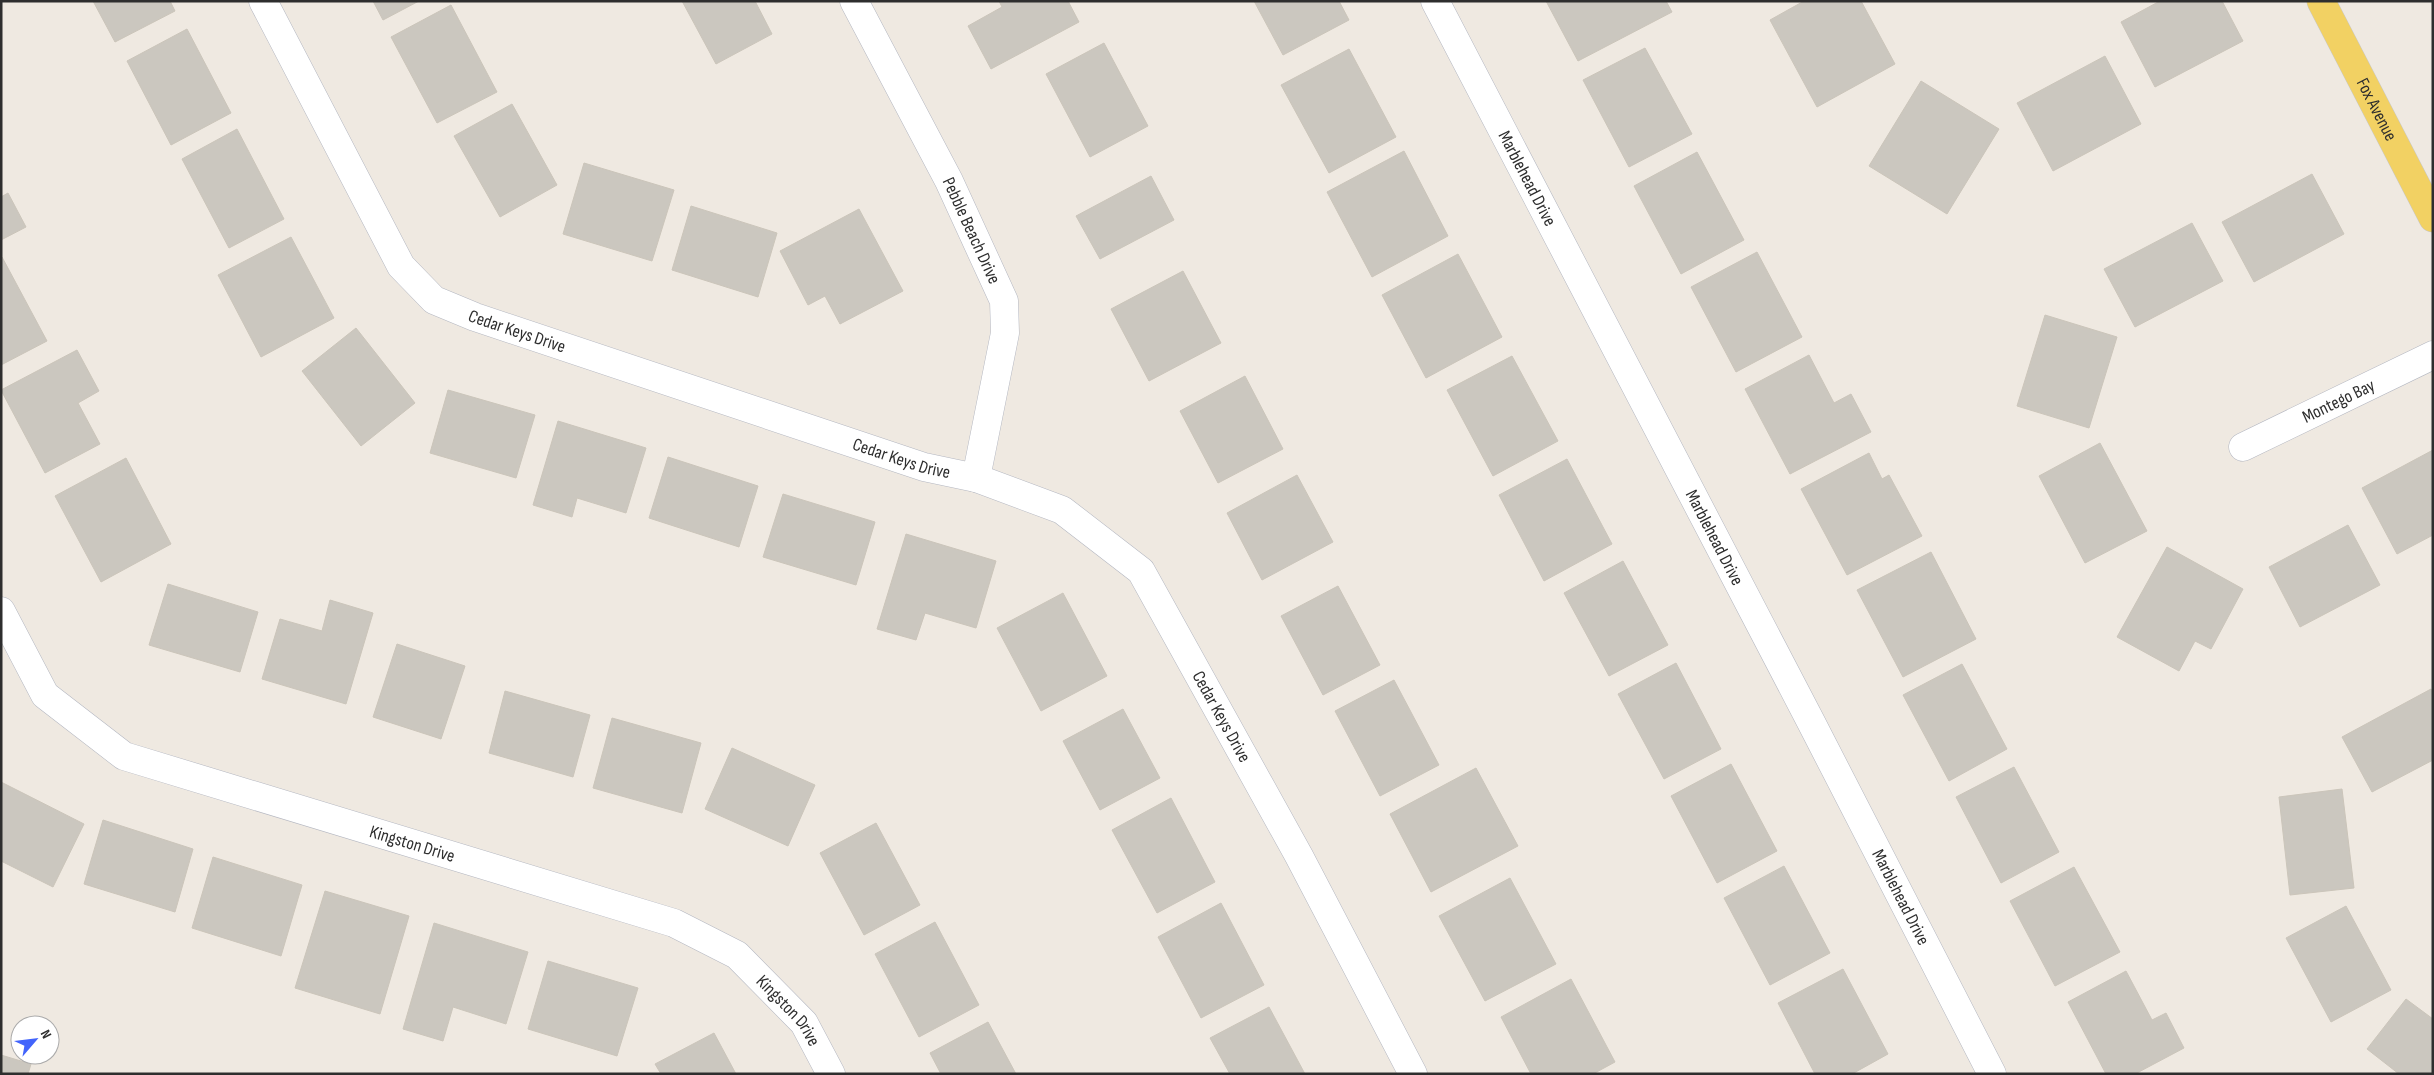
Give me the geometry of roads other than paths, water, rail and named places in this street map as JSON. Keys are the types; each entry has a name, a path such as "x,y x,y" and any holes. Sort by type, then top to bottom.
{"main road":[{"name":"Fox Avenue","path":"2321,1 2433,218"}],"street":[{"name":"Cedar Keys Drive","path":"263,1 401,266 434,300 475,317 924,467 976,478 1062,510 1141,572 1299,856 1413,1074"},
{"name":"Pebble Beach Drive","path":"854,1 949,181 1004,301 1006,333 976,478"},
{"name":"Marblehead Drive","path":"1435,1 1811,722 1992,1074"},
{"name":"Montego Bay","path":"2243,446 2433,355"},
{"name":"Kingston Drive","path":"1,611 45,695 124,756 674,923 737,954 804,1023 830,1074"}]}
